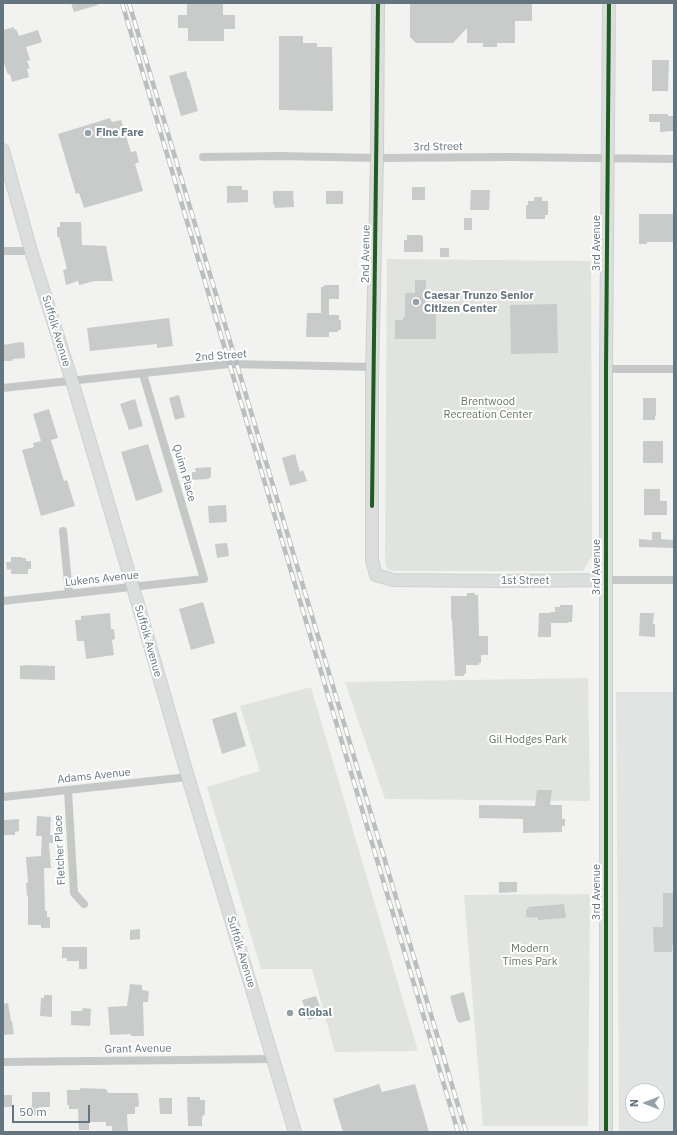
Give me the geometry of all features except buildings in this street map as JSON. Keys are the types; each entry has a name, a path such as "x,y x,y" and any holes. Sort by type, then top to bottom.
{"street":[{"name":"2nd Avenue","path":"376,575 372,560 378,3"},
{"name":"3rd Avenue","path":"606,1132 605,696 609,3"},
{"name":"Suffolk Avenue","path":"3,150 31,251 72,381 188,777 295,1132"},
{"name":"3rd Street","path":"203,157 280,156 377,158 508,157 674,159"},
{"path":"3,251 31,251"},
{"name":"2nd Street","path":"3,388 236,364 373,367"},
{"path":"606,369 674,369"},
{"name":"Quinn Place","path":"143,374 204,579"},
{"path":"63,531 69,594"},
{"name":"1st Street","path":"376,575 393,580 674,580"},
{"name":"Lukens Avenue","path":"3,601 204,579"},
{"name":"Adams Avenue","path":"3,797 188,777"},
{"name":"Fletcher Place","path":"68,791 74,893 84,904"},
{"name":"Grant Avenue","path":"3,1062 273,1058"}],"shaded area":[{"path":"616,692 674,692 674,1132 619,1132"}],"green space":[{"name":"Brentwood Recreation Center","path":"387,259 591,261 592,556 583,571 394,571 387,569 385,561"},
{"name":"Gil Hodges Park","path":"588,678 590,801 385,799 345,682"},
{"path":"311,687 418,1051 335,1052 312,969 261,969 207,787 260,771 240,706"},
{"name":"Modern Times Park","path":"590,894 588,1126 483,1126 464,895"}],"railway":[{"path":"122,3 458,1132"},
{"path":"129,3 466,1132"}],"cycle path":[{"path":"372,506 378,3"},
{"path":"606,1132 606,369 609,3"}],"place":[{"name":"Fine Fare","path":"88,133"},
{"name":"Caesar Trunzo Senior Citizen Center","path":"416,302"},
{"name":"Global","path":"290,1013"}]}
